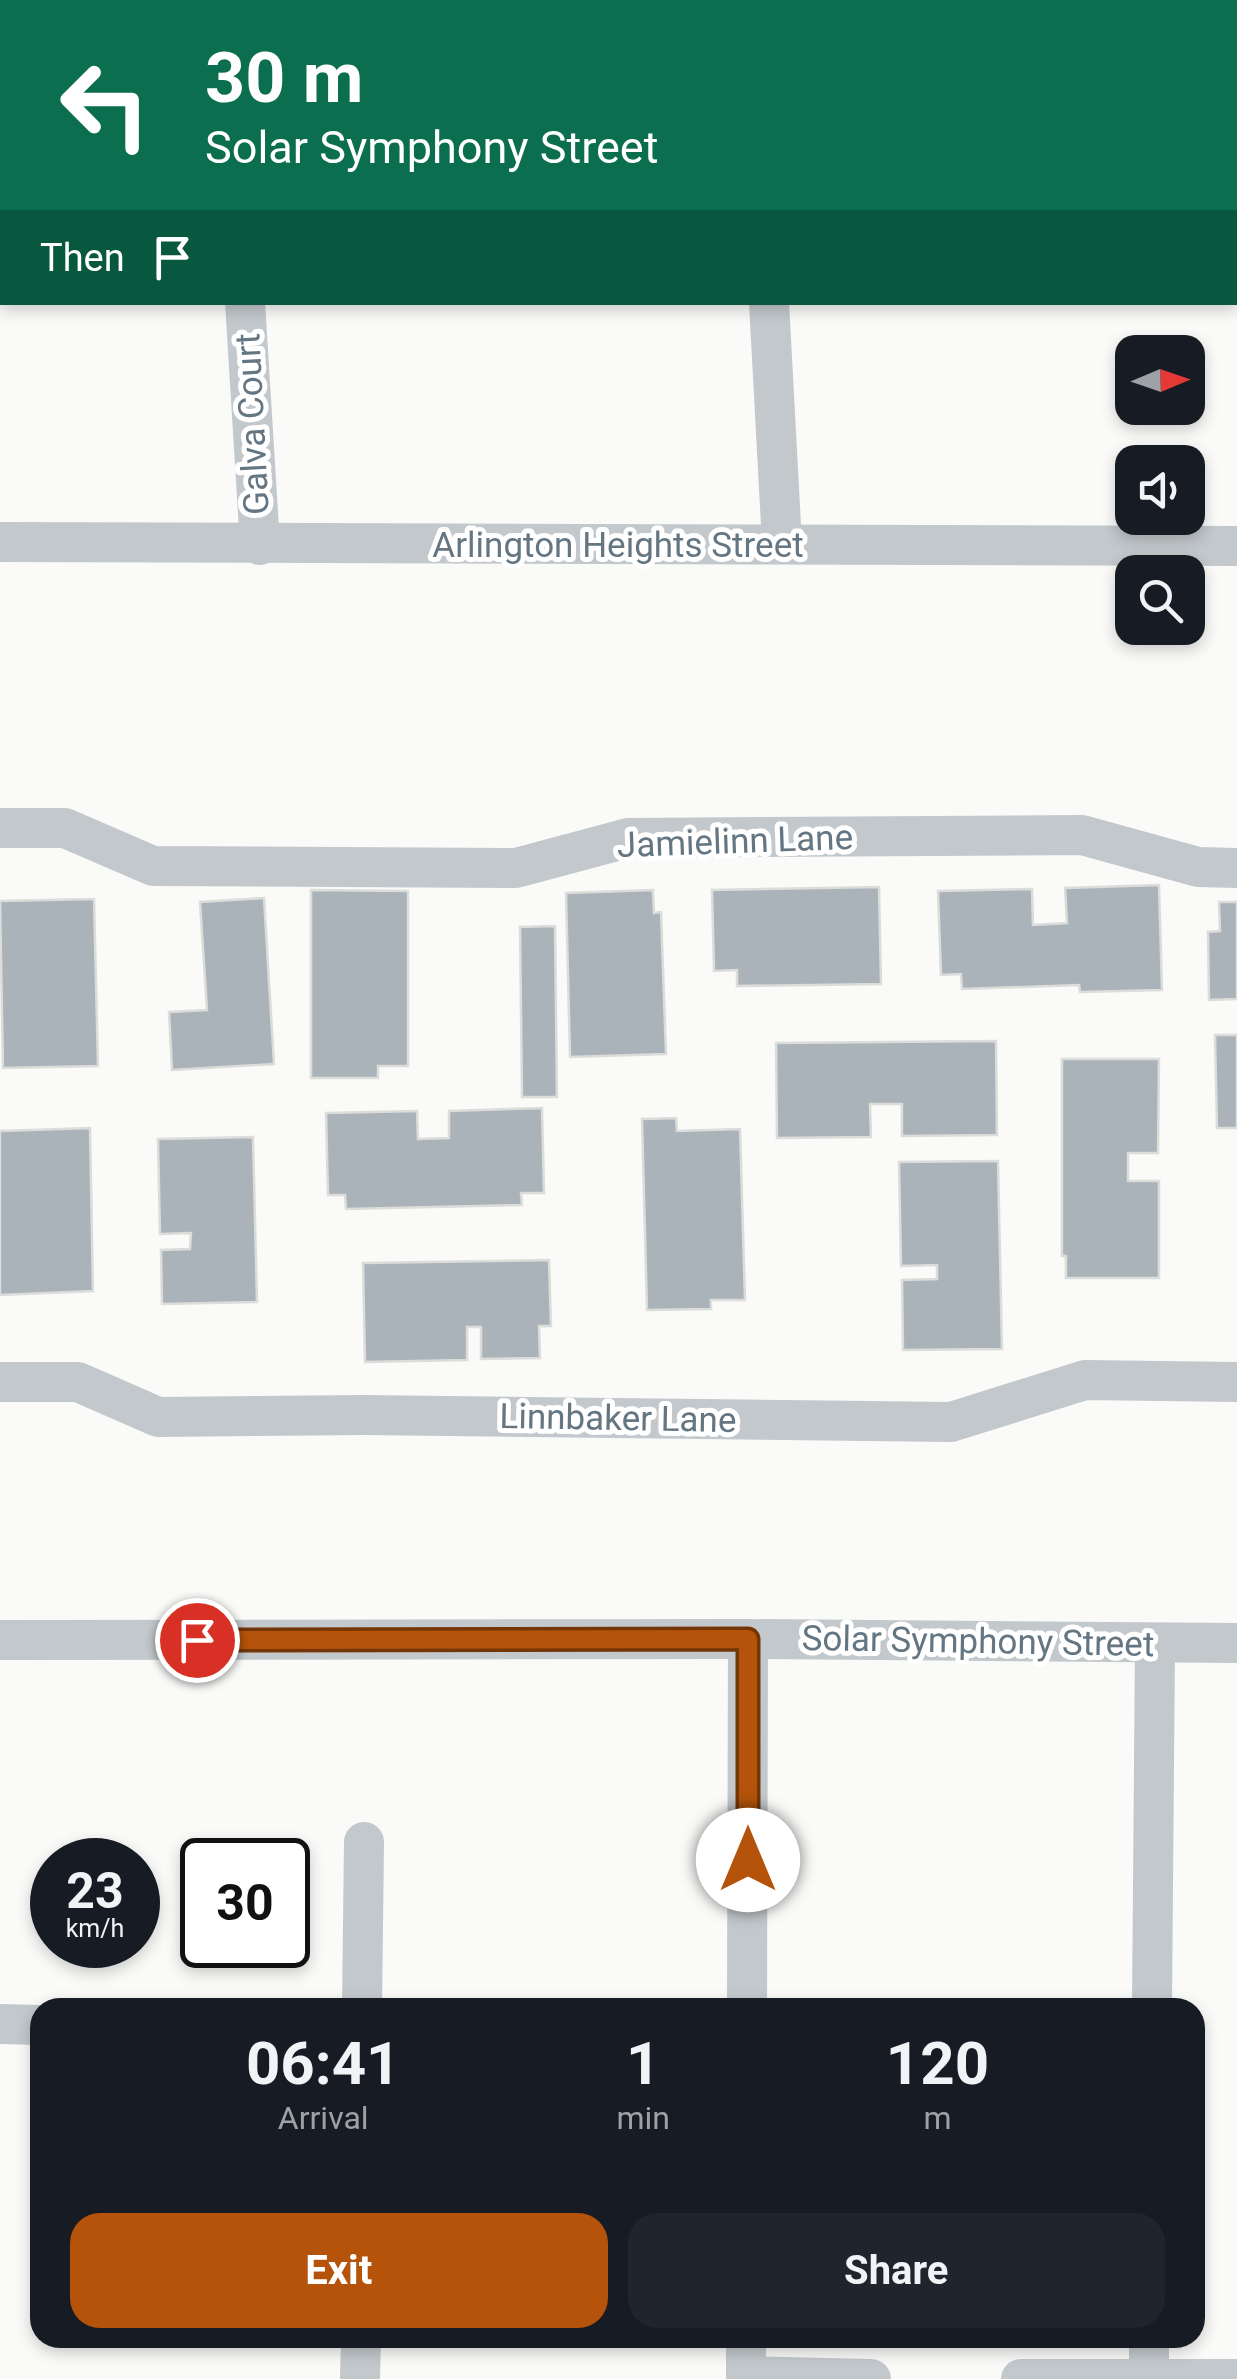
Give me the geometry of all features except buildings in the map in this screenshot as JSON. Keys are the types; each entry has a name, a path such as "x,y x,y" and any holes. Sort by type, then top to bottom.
{"street":[{"name":"Galva Court","path":"245,305 260,546"},
{"path":"769,305 782,544"},
{"name":"Arlington Heights Street","path":"0,542 260,546 1237,546"},
{"name":"Jamielinn Lane","path":"0,828 66,828 153,866 516,868 628,838 1082,835 1198,867 1237,868"},
{"name":"Linnbaker Lane","path":"0,1382 78,1382 158,1417 364,1415 950,1422 1085,1380 1237,1382"},
{"path":"747,1998 748,1639"},
{"name":"Solar Symphony Street","path":"0,1640 1237,1643"},
{"path":"1152,1998 1155,1644"},
{"path":"362,1998 364,1842"},
{"path":"0,2024 30,2024"},
{"path":"360,2348 360,2379"},
{"path":"1148,2378 1149,2348"},
{"path":"746,2364 871,2379"},
{"path":"1021,2379 1237,2379"}],"route":[{"path":"197,1640 748,1639 748,1860"}]}
